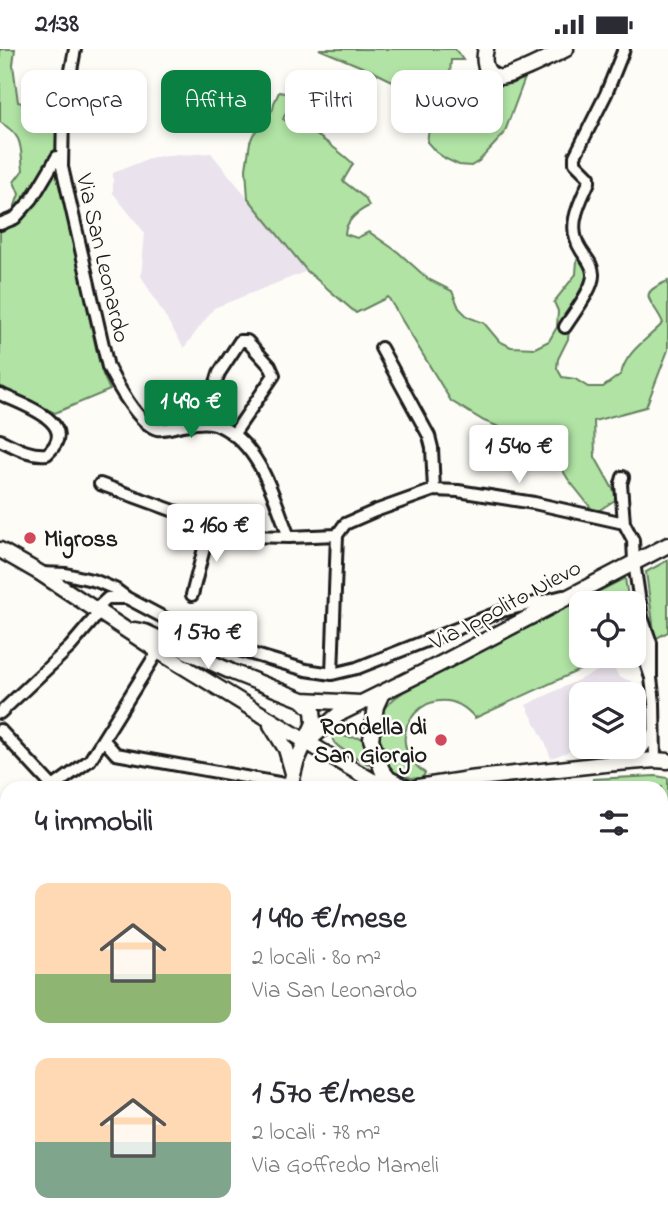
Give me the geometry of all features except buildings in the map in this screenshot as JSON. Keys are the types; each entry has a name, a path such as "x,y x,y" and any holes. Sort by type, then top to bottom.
{"main road":[{"path":"486,49 486,70 495,77 501,77 566,49"},
{"name":"Via Ippolito Nievo","path":"580,591 668,545"},
{"path":"0,549 367,781"},
{"name":"Via Ippolito Nievo","path":"307,742 339,714 569,596"},
{"name":"Via Ippolito Nievo","path":"119,625 145,632 232,673 303,700 362,703"},
{"path":"198,675 209,671 208,661"},
{"path":"224,691 223,680 227,674 232,673"},
{"path":"382,693 376,706 371,739 382,770 393,781"},
{"path":"291,781 296,763 314,723 313,710 303,700"},
{"path":"267,719 286,749 291,781"},
{"path":"460,781 634,761 659,755"}],"street":[{"name":"Via San Leonardo","path":"75,49 63,113 61,157 108,367 133,408 150,426 157,429 204,422 219,425 233,435 257,461 289,537"},
{"path":"565,327 594,275 591,265 576,243 574,215 589,177 575,163 575,156 606,94 624,49"},
{"path":"0,232 6,228 5,222 15,218 32,199 57,157 61,157"},
{"path":"211,402 219,373 240,341 247,341 270,366 274,375 233,435"},
{"path":"381,348 429,436 434,490"},
{"path":"0,394 50,420 57,426 59,433 47,454 39,455 0,440"},
{"path":"623,477 621,484 624,523 634,540 634,562 642,617 640,645 651,678 659,755"},
{"path":"100,484 243,536 337,535"},
{"path":"332,674 337,535 345,524 434,490 458,491 534,503 624,523"},
{"path":"192,595 209,525"},
{"path":"40,573 65,574 96,581 190,631 215,641 306,670 332,674 357,668 480,619 569,595"},
{"path":"0,713 70,647 108,597 127,598"},
{"path":"480,619 493,620 504,629"},
{"path":"61,781 90,760 158,651"},
{"path":"654,703 668,700"},
{"path":"634,761 656,729"},
{"path":"0,730 47,781"},
{"path":"103,739 116,754 285,781"},
{"path":"659,755 668,745"}],"shaded area":[{"path":"211,153 307,271 214,308 184,348 141,276 145,233 113,193 113,173 153,157"},
{"path":"604,668 614,668 619,677 632,682 574,682"},
{"path":"569,684 569,751 551,758 526,705"}],"green space":[{"path":"0,49 15,49 13,65 18,102 21,103 21,133 57,133 56,150 12,214 19,194 14,182 23,170 21,148 13,132 0,122"},
{"path":"319,49 455,49 463,60 451,60 450,70 391,70 391,80 377,73 377,70 369,70"},
{"path":"525,78 504,134 479,161 471,166 459,165 436,152 427,142 428,133 503,133 503,83 511,84"},
{"path":"279,92 285,93 285,133 313,133 353,164 343,181 365,198 369,206 353,217 345,234 357,238 369,232 398,252 428,279 452,291 459,308 468,317 484,323 499,341 511,347 535,348 549,341 557,327 558,311 554,302 576,274 577,260 586,255 596,263 577,298 570,319 568,339 558,359 557,368 562,377 575,379 588,387 603,387 621,374 633,352 663,323 649,299 649,294 651,290 668,281 668,350 646,407 594,421 595,457 618,498 595,513 568,479 548,446 484,421 451,401 388,297 356,313 307,271 248,198 246,169 250,142 255,133 271,133 271,112"},
{"path":"59,164 97,353 110,390 55,413 0,388 0,227 23,218 45,190"},
{"path":"668,560 668,632 655,639 646,572"},
{"path":"625,578 627,591 600,591"},
{"path":"569,607 569,668 584,668 475,718 459,705 443,701 428,704 415,713 407,726 405,742 410,758 425,773 421,780 400,774 387,766 379,737 381,714 390,702 405,691"},
{"path":"335,728 346,737 364,738 372,763 368,764 338,746 332,738"},
{"path":"656,776 668,778 668,781 593,781"}],"place":[{"name":"Migross","path":"30,538"},
{"name":"Rondella di San Giorgio","path":"441,740"}]}
